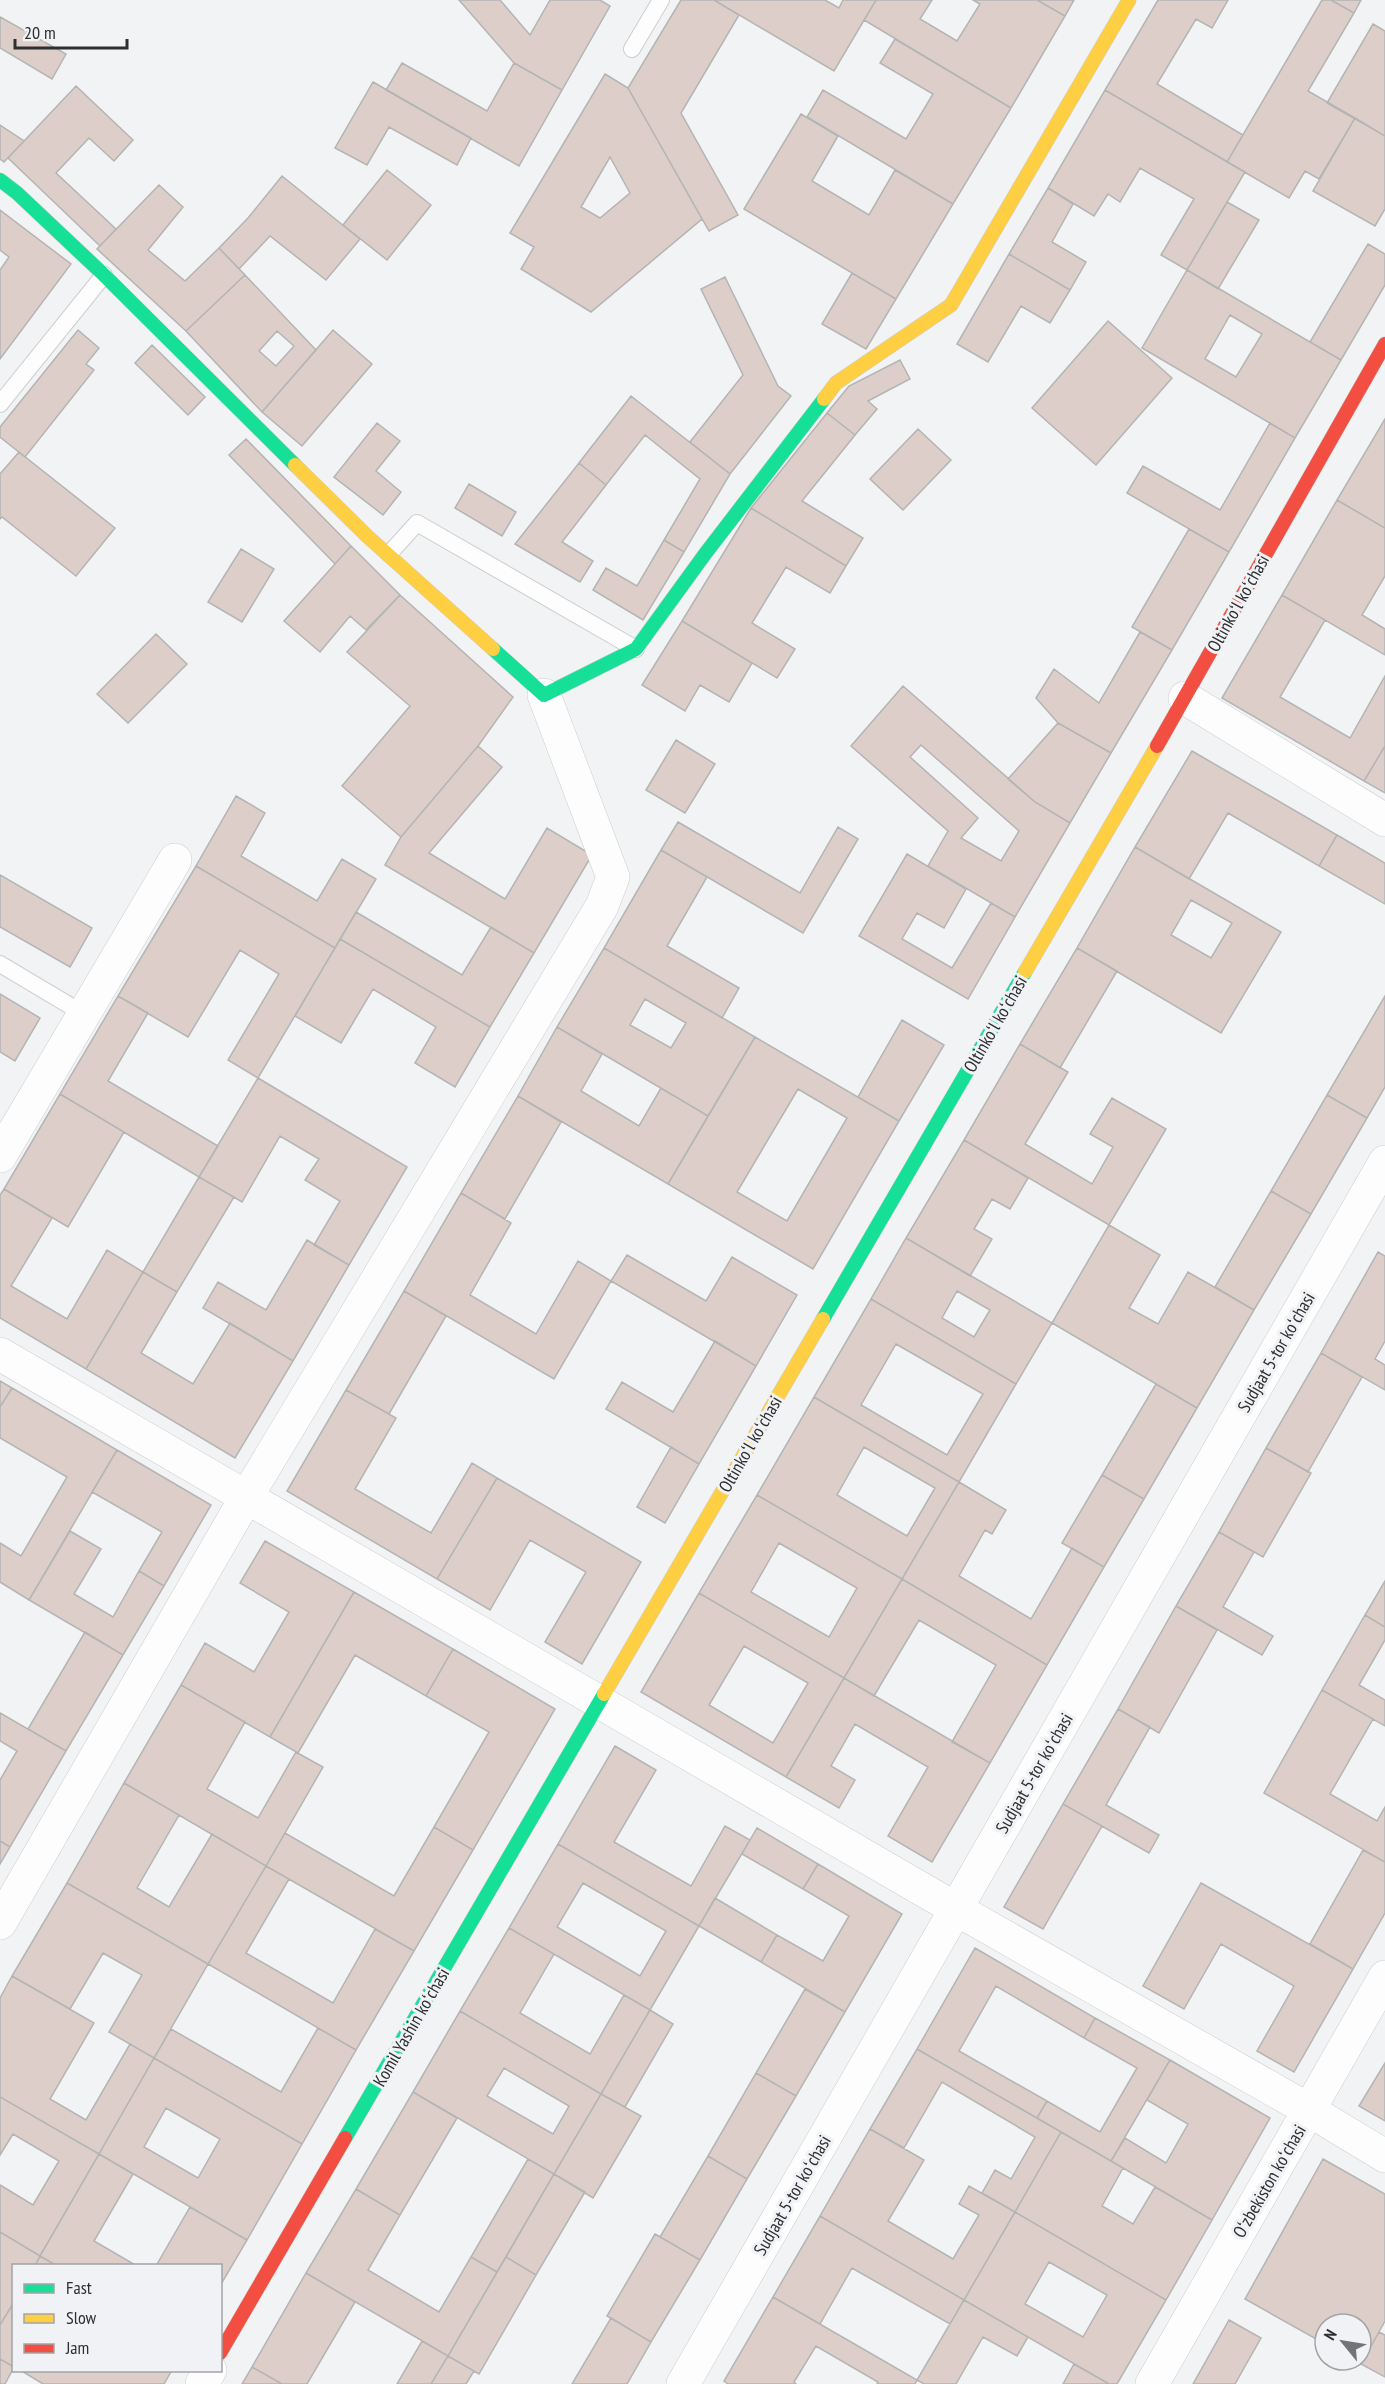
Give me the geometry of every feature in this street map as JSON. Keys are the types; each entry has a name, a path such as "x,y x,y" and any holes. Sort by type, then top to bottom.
{"street":[{"path":"544,695 636,649 712,544 837,383 951,305 1129,0"},
{"path":"0,180 17,193 104,275 367,536 544,695 614,877 602,906 248,1496 0,1923"},
{"name":"Oltinkoʻl koʻchasi","path":"601,1701 1185,699 1385,344"},
{"path":"1185,699 1385,820"},
{"path":"0,1156 175,860"},
{"name":"Sudjaat 5-tor koʻchasi","path":"683,2384 1385,1162"},
{"path":"0,1353 1385,2156"},
{"name":"Komil Yashin koʻchasi","path":"222,2350 601,1701"},
{"name":"Oʻzbekiston koʻchasi","path":"1152,2384 1385,1977"}],"lane":[{"path":"632,49 661,0"},
{"path":"0,404 104,275"},
{"path":"389,554 417,523 636,649"},
{"path":"0,964 84,1014"}],"building":[{"path":"459,0 500,0 530,35 550,0 600,0 610,6 562,90 514,63"},
{"path":"681,0 714,0 739,15 681,113 738,215 709,231 628,88"},
{"path":"714,0 825,0 839,8 843,0 876,0 834,71"},
{"path":"876,0 932,0 920,19 957,41 980,4 973,0 1037,0 1065,16 1011,108 864,20"},
{"path":"1037,0 1074,0 1065,16"},
{"path":"1158,0 1228,0 1212,28 1196,19 1157,84 1243,135 1227,162 1105,90"},
{"path":"1322,0 1331,0 1354,13 1308,91 1355,118 1319,179 1305,171 1289,198 1227,162"},
{"path":"1331,0 1361,0 1354,13"},
{"path":"0,17 66,54 52,79 0,48"},
{"path":"1373,24 1385,31 1385,136 1327,103"},
{"path":"895,39 1011,108 953,204 807,117 823,90 906,139 933,94 880,63"},
{"path":"402,63 487,111 514,63 562,90 519,166 386,90"},
{"path":"605,74 628,88 702,219 591,312 521,269 534,247 510,233","holes":["610,157 630,193 600,218 581,207"]},
{"path":"373,82 471,138 457,165 389,127 367,165 335,148"},
{"path":"76,86 133,140 114,161 89,138 56,173 116,229 100,246 8,158"},
{"path":"1105,90 1245,172 1187,270 1161,255 1194,199 1140,168 1120,202 1108,194 1094,216 1048,188"},
{"path":"801,114 838,136 812,181 869,215 895,170 953,204 896,299 744,209"},
{"path":"1355,118 1385,136 1385,209 1375,226 1313,191"},
{"path":"0,125 24,141 4,162 0,159"},
{"path":"387,170 431,205 387,260 343,225"},
{"path":"282,176 360,239 326,280 270,236 239,269 219,248 248,218"},
{"path":"159,185 183,207 148,250 185,281 219,248 245,275 186,331 97,249"},
{"path":"1048,188 1073,204 1052,242 1086,262 1070,290 1009,254"},
{"path":"1227,202 1259,220 1218,289 1187,270"},
{"path":"0,210 71,264 0,359 0,270 9,257 0,250"},
{"path":"1368,244 1385,254 1385,285 1341,360 1310,342"},
{"path":"1009,254 1070,290 1050,323 1021,306 988,362 957,344"},
{"path":"1187,270 1341,360 1295,438 1142,348","holes":["1230,315 1262,334 1236,377 1205,359"]},
{"path":"852,273 896,299 866,349 822,324"},
{"path":"245,275 316,350 262,412 186,331","holes":["277,331 294,346 276,366 259,351"]},
{"path":"725,277 778,386 791,396 730,474 690,442 743,375 701,289"},
{"path":"1108,321 1172,378 1096,465 1032,408"},
{"path":"78,330 99,348 86,364 94,370 25,457 0,437 0,427"},
{"path":"333,330 372,364 302,446 262,412"},
{"path":"152,345 205,397 188,415 135,363"},
{"path":"900,360 910,379 868,401 877,409 855,435 827,413 849,386"},
{"path":"631,396 730,474 684,552 664,540 700,479 645,435 606,485 579,463"},
{"path":"827,413 855,435 802,501 863,538 846,566 751,508"},
{"path":"1385,419 1385,528 1337,500"},
{"path":"377,423 400,441 376,471 401,492 383,515 334,477"},
{"path":"1270,423 1295,438 1229,552 1127,493 1143,466 1220,510"},
{"path":"918,429 951,460 903,510 870,479"},
{"path":"246,439 351,546 335,564 229,455"},
{"path":"19,452 115,528 76,576 2,517 0,519 0,474"},
{"path":"579,463 606,485 562,542 593,561 580,582 515,544"},
{"path":"469,484 516,512 502,536 455,508"},
{"path":"1337,500 1385,528 1385,576 1362,615 1385,629 1385,655 1282,595"},
{"path":"751,508 846,566 830,593 786,567 752,623 795,649 777,678 682,621"},
{"path":"1189,529 1229,552 1172,650 1132,627"},
{"path":"664,540 684,552 643,620 593,590 606,568 637,586"},
{"path":"351,546 400,595 366,630 350,616 320,652 284,621"},
{"path":"241,549 274,569 242,622 208,602"},
{"path":"400,595 513,697 478,746 401,837 342,786 410,706 347,652"},
{"path":"1282,595 1325,620 1280,697 1350,738 1385,676 1385,746 1364,781 1222,698"},
{"path":"682,621 752,663 729,702 700,685 685,711 642,685"},
{"path":"1140,632 1172,650 1111,753 1058,723 1036,698 1054,669 1099,703"},
{"path":"156,634 187,664 128,723 97,694"},
{"path":"903,686 1035,802 1070,823 1015,917 928,866 948,831 851,746","holes":["921,745 1019,831 1001,861 961,838 978,818 910,757"]},
{"path":"1058,723 1111,753 1070,823 1035,802 1008,779"},
{"path":"676,740 715,764 685,813 646,790"},
{"path":"478,746 502,767 429,853 505,899 547,828 592,855 534,953 385,865 401,837"},
{"path":"1385,746 1385,793 1364,781"},
{"path":"1192,751 1337,835 1319,866 1228,813 1189,879 1135,847"},
{"path":"236,796 265,813 241,856 317,901 342,859 376,879 335,948 196,866"},
{"path":"678,822 800,893 838,827 858,839 803,933 661,850"},
{"path":"1337,835 1385,863 1385,904 1319,866"},
{"path":"1135,847 1281,932 1221,1033 1077,948","holes":["1191,900 1232,923 1211,958 1171,935"]},
{"path":"661,850 707,877 667,946 739,988 722,1018 604,948"},
{"path":"907,854 966,889 944,928 917,913 902,939 952,968 991,903 1015,917 968,999 859,936"},
{"path":"196,866 335,948 258,1078 228,1060 279,974 240,950 188,1037 118,996"},
{"path":"0,875 92,928 70,967 0,927"},
{"path":"356,912 462,975 491,927 534,953 490,1027 340,939"},
{"path":"340,939 490,1027 455,1087 415,1063 436,1027 373,989 341,1043 295,1016"},
{"path":"604,948 755,1037 708,1116 557,1027","holes":["645,999 686,1023 671,1048 630,1025"]},
{"path":"1077,948 1117,971 1060,1068 1020,1044"},
{"path":"0,994 40,1018 15,1061 0,1052"},
{"path":"118,996 148,1013 108,1081 218,1146 199,1177 60,1094"},
{"path":"1385,996 1385,1087 1367,1118 1327,1095"},
{"path":"902,1020 944,1045 899,1121 858,1097"},
{"path":"557,1027 602,1054 581,1091 639,1126 661,1088 708,1116 668,1184 518,1096"},
{"path":"755,1037 899,1121 813,1269 668,1184","holes":["798,1089 847,1118 787,1221 737,1192"]},
{"path":"1020,1044 1068,1072 1025,1144 1092,1184 1113,1147 1090,1134 1112,1098 1166,1129 1109,1225 964,1140"},
{"path":"258,1078 407,1167 349,1265 314,1245 340,1201 305,1180 319,1159 280,1136 242,1202 199,1177"},
{"path":"60,1094 124,1132 68,1227 4,1189"},
{"path":"1327,1095 1367,1118 1311,1214 1271,1191"},
{"path":"518,1096 561,1122 505,1219 461,1193"},
{"path":"964,1140 1028,1178 1010,1209 992,1199 974,1229 992,1239 970,1276 906,1238"},
{"path":"199,1177 234,1197 177,1292 143,1272"},
{"path":"4,1189 52,1218 11,1286 67,1319 107,1250 143,1272 86,1369 0,1318 0,1195"},
{"path":"1271,1191 1311,1214 1254,1310 1215,1287"},
{"path":"461,1193 511,1223 470,1295 536,1334 578,1261 611,1281 554,1379 404,1291"},
{"path":"1109,1225 1160,1255 1129,1308 1158,1324 1188,1272 1254,1310 1197,1408 1052,1323"},
{"path":"906,1238 1052,1323 1016,1384 871,1299","holes":["957,1291 990,1310 974,1337 942,1318"]},
{"path":"307,1240 349,1265 293,1361 203,1308 218,1282 266,1310"},
{"path":"1378,1252 1385,1256 1385,1341 1375,1359 1385,1365 1385,1390 1321,1353"},
{"path":"627,1255 706,1301 732,1257 797,1295 756,1366 611,1281"},
{"path":"143,1272 177,1292 141,1353 193,1384 230,1323 293,1361 235,1458 86,1369"},
{"path":"404,1291 446,1316 389,1414 346,1390"},
{"path":"871,1299 1016,1384 959,1482 814,1397","holes":["896,1344 983,1394 947,1455 861,1405"]},
{"path":"715,1341 756,1366 699,1464 606,1409 622,1382 673,1412"},
{"path":"1321,1353 1362,1377 1308,1472 1266,1448"},
{"path":"0,1381 12,1388 0,1407"},
{"path":"1156,1384 1197,1408 1144,1499 1102,1475"},
{"path":"12,1388 117,1450 29,1600 0,1582 0,1543 21,1556 67,1477 0,1438 0,1407"},
{"path":"346,1390 396,1418 355,1489 431,1533 472,1463 497,1478 437,1579 287,1491"},
{"path":"814,1397 959,1482 902,1579 757,1495","holes":["864,1447 935,1488 907,1536 837,1495"]},
{"path":"671,1447 699,1464 665,1523 637,1507"},
{"path":"1266,1448 1311,1473 1263,1557 1219,1532"},
{"path":"117,1450 211,1505 164,1586 139,1571 162,1532 92,1492"},
{"path":"1102,1475 1144,1499 1104,1567 1062,1543"},
{"path":"497,1478 641,1562 582,1664 545,1642 586,1572 530,1540 490,1610 437,1579"},
{"path":"959,1482 1006,1510 992,1534 985,1530 959,1576 1031,1619 1072,1548 1104,1567 1047,1665 902,1579"},
{"path":"757,1495 902,1579 844,1678 699,1593","holes":["779,1543 857,1588 829,1637 751,1592"]},
{"path":"70,1531 101,1549 74,1594 113,1617 139,1571 164,1586 123,1655 29,1600"},
{"path":"1219,1532 1254,1552 1223,1607 1273,1636 1262,1655 1176,1606"},
{"path":"265,1541 354,1592 270,1737 181,1685 205,1643 254,1672 289,1612 240,1583"},
{"path":"902,1579 1047,1665 990,1763 952,1742 996,1665 919,1620 874,1696 844,1678"},
{"path":"1385,1581 1385,1627 1365,1615"},
{"path":"354,1592 453,1649 426,1696 355,1655 298,1753 270,1737"},
{"path":"699,1593 844,1678 786,1777 641,1692","holes":["744,1646 808,1683 773,1743 709,1705"]},
{"path":"1176,1606 1217,1630 1159,1733 1118,1709"},
{"path":"1365,1615 1385,1627 1385,1640 1359,1685 1385,1700 1385,1726 1322,1690"},
{"path":"85,1632 123,1655 66,1751 28,1729"},
{"path":"453,1649 555,1709 473,1850 434,1827 489,1732 426,1696"},
{"path":"844,1678 990,1763 932,1862 888,1836 928,1767 855,1724 831,1766 855,1780 839,1808 786,1777"},
{"path":"181,1685 245,1722 207,1789 258,1818 296,1752 323,1767 266,1866 124,1783"},
{"path":"1322,1690 1373,1719 1330,1794 1377,1821 1385,1807 1385,1862 1264,1793"},
{"path":"1118,1709 1150,1727 1106,1805 1159,1835 1149,1853 1063,1804"},
{"path":"0,1713 66,1751 10,1847 0,1841 0,1780 17,1751 0,1741"},
{"path":"615,1746 656,1770 614,1842 691,1886 725,1826 750,1840 699,1926 558,1844"},
{"path":"124,1783 179,1815 137,1888 169,1907 212,1834 266,1866 208,1964 67,1883"},
{"path":"1063,1804 1102,1826 1043,1929 1004,1907"},
{"path":"434,1827 473,1850 414,1951 266,1866 285,1833 394,1896"},
{"path":"757,1828 818,1864 803,1889 742,1854"},
{"path":"0,1841 10,1847 0,1864"},
{"path":"558,1844 699,1926 650,2010 509,1928","holes":["583,1883 666,1931 640,1976 557,1927"]},
{"path":"1363,1850 1385,1862 1385,1913 1353,1969 1310,1944"},
{"path":"818,1864 902,1914 845,2012 761,1962 777,1935 823,1961 849,1916 803,1889"},
{"path":"266,1866 289,1879 246,1953 333,2003 375,1929 414,1951 356,2050 208,1964"},
{"path":"67,1883 208,1964 154,2058 109,2032 142,1975 103,1953 70,2009 12,1976"},
{"path":"1201,1883 1353,1969 1294,2072 1257,2051 1294,1986 1221,1944 1184,2009 1143,1986"},
{"path":"715,1898 777,1935 761,1962 699,1926"},
{"path":"509,1928 554,1954 520,2013 590,2054 624,1995 650,2010 601,2094 460,2011"},
{"path":"975,1948 1095,2018 1084,2038 996,1986 959,2051 1047,2101 1037,2118 917,2049"},
{"path":"12,1976 94,2023 50,2099 86,2120 130,2044 154,2058 99,2154 0,2097 0,1998"},
{"path":"805,1989 845,2012 796,2096 756,2073"},
{"path":"650,2010 673,2024 625,2107 601,2094"},
{"path":"460,2011 601,2094 554,2174 413,2092","holes":["504,2068 569,2106 553,2134 487,2096"]},
{"path":"1095,2018 1170,2060 1111,2161 1037,2118 1047,2101 1100,2132 1137,2068 1084,2038"},
{"path":"318,2028 356,2050 302,2144 154,2058 171,2029 281,2092"},
{"path":"917,2049 1061,2132 1015,2212 982,2193 995,2170 1011,2179 1035,2137 942,2082 904,2148 870,2129"},
{"path":"154,2058 302,2144 247,2240 99,2154","holes":["166,2108 220,2139 198,2178 144,2147"]},
{"path":"1170,2060 1270,2118 1212,2220 1111,2161 1125,2138 1166,2163 1188,2124 1147,2100"},
{"path":"1385,2063 1385,2121 1359,2106"},
{"path":"756,2073 796,2096 747,2179 708,2156"},
{"path":"413,2092 457,2118 400,2215 356,2189"},
{"path":"601,2094 641,2116 593,2198 554,2174"},
{"path":"0,2097 99,2154 40,2256 0,2232 0,2185 33,2205 59,2161 13,2134 0,2155"},
{"path":"870,2129 924,2160 888,2221 953,2259 979,2215 959,2204 969,2186 1015,2212 964,2300 820,2216"},
{"path":"1061,2132 1123,2168 1102,2206 1133,2224 1155,2187 1212,2220 1166,2300 1015,2212"},
{"path":"99,2154 133,2174 94,2241 134,2264 54,2264 40,2256"},
{"path":"708,2156 747,2179 700,2260 660,2237"},
{"path":"528,2159 554,2174 497,2272 471,2257"},
{"path":"1323,2159 1385,2194 1385,2321 1373,2342 1373,2312 1313,2312 1313,2337 1245,2299"},
{"path":"554,2174 585,2192 536,2275 506,2257"},
{"path":"356,2189 400,2215 368,2270 439,2312 471,2257 497,2272 448,2356 306,2273"},
{"path":"190,2207 247,2240 222,2283 222,2264 157,2264"},
{"path":"1015,2212 1166,2300 1117,2384 1109,2384 964,2300","holes":["1049,2262 1107,2295 1083,2337 1025,2304"]},
{"path":"820,2216 964,2300 950,2324 852,2268 820,2324 773,2297"},
{"path":"0,2232 40,2256 36,2264 12,2264 12,2305 0,2325"},
{"path":"655,2234 700,2260 651,2342 607,2316"},
{"path":"40,2256 54,2264 36,2264"},
{"path":"506,2257 536,2275 479,2374 448,2356"},
{"path":"306,2273 355,2302 307,2384 282,2384 252,2367"},
{"path":"773,2297 917,2380 915,2384 877,2384 878,2382 816,2346 794,2382 796,2384 728,2384 724,2381"},
{"path":"964,2300 1028,2337 1017,2356 983,2337 956,2384 924,2384 917,2380"},
{"path":"12,2305 12,2366 0,2359 0,2325"},
{"path":"611,2318 651,2342 627,2384 572,2384"},
{"path":"1229,2320 1261,2338 1235,2384 1193,2384"},
{"path":"1379,2332 1385,2335 1385,2377 1373,2370 1373,2343"},
{"path":"422,2341 448,2356 431,2384 397,2384"},
{"path":"448,2356 474,2371 466,2384 431,2384"},
{"path":"0,2359 12,2366 12,2371 5,2384 0,2384"},
{"path":"1074,2364 1109,2384 1063,2384"},
{"path":"252,2367 282,2384 242,2384"},
{"path":"23,2372 171,2372 164,2384 43,2384"}],"traffic: fast":[{"path":"0,180 17,193 104,275 295,465"},
{"path":"493,649 544,695 636,649 705,554 824,399"},
{"path":"823,1319 1025,972"},
{"path":"345,2138 604,1694"}],"traffic: slow":[{"path":"824,399 836,383 951,305 1129,0"},
{"path":"295,465 367,536 493,649"},
{"path":"1025,972 1157,746"},
{"path":"604,1694 823,1319"}],"traffic: jam":[{"path":"1157,746 1385,344"},
{"path":"222,2350 345,2138"}]}
